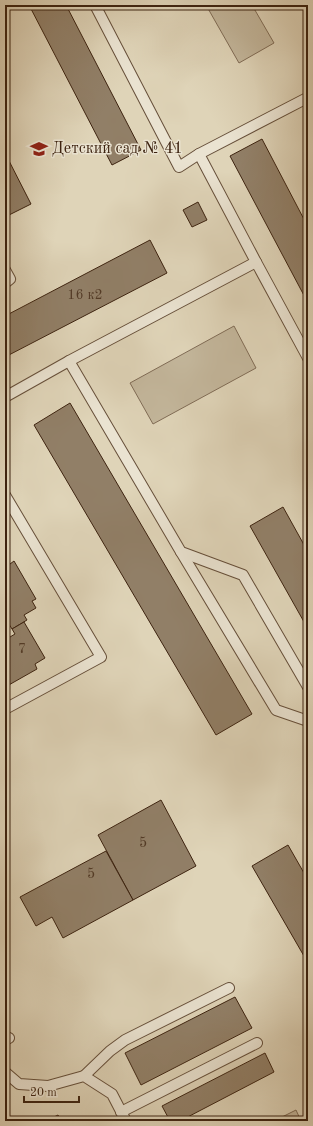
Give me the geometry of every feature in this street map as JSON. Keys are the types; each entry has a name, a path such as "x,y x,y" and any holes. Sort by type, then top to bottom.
{"lane":[{"path":"95,5 179,167 199,154 308,98"},
{"path":"199,154 308,358"},
{"path":"5,397 69,361 256,262"},
{"path":"5,270 10,279 5,283"},
{"path":"69,361 276,710 308,721"},
{"path":"5,495 101,657 5,709"},
{"path":"181,552 243,574 308,687"},
{"path":"5,1072 19,1084 48,1086 84,1076 110,1051 126,1040 229,988"},
{"path":"84,1076 112,1094 123,1116 257,1043"}],"shaded area":[{"path":"206,5 252,5 274,43 239,63"},
{"path":"234,326 256,368 153,424 130,383"},
{"path":"296,1110 301,1121 274,1121"}],"building":[{"path":"29,5 66,5 141,150 112,165"},
{"path":"262,139 308,227 308,303 230,156"},
{"path":"5,153 31,204 5,217"},
{"path":"198,202 207,220 192,227 183,210"},
{"path":"150,240 167,273 5,357 5,316"},
{"path":"70,403 252,714 216,735 34,425"},
{"path":"283,507 308,552 308,629 250,526"},
{"path":"5,556 10,564 14,561 36,599 32,601 36,608 24,615 27,620 12,629 5,618"},
{"path":"24,622 45,658 35,664 37,669 7,686 5,682 5,640 15,634 12,629"},
{"path":"161,800 196,866 133,900 98,835"},
{"path":"288,845 308,880 308,963 252,866"},
{"path":"106,851 133,900 63,938 52,917 36,926 20,897"},
{"path":"235,997 252,1028 141,1085 125,1053"},
{"path":"265,1053 274,1072 180,1121 170,1121 162,1106"},
{"path":"58,1115 62,1121 46,1121"}],"place":[{"name":"Детский сад № 41","path":"39,149"}]}
